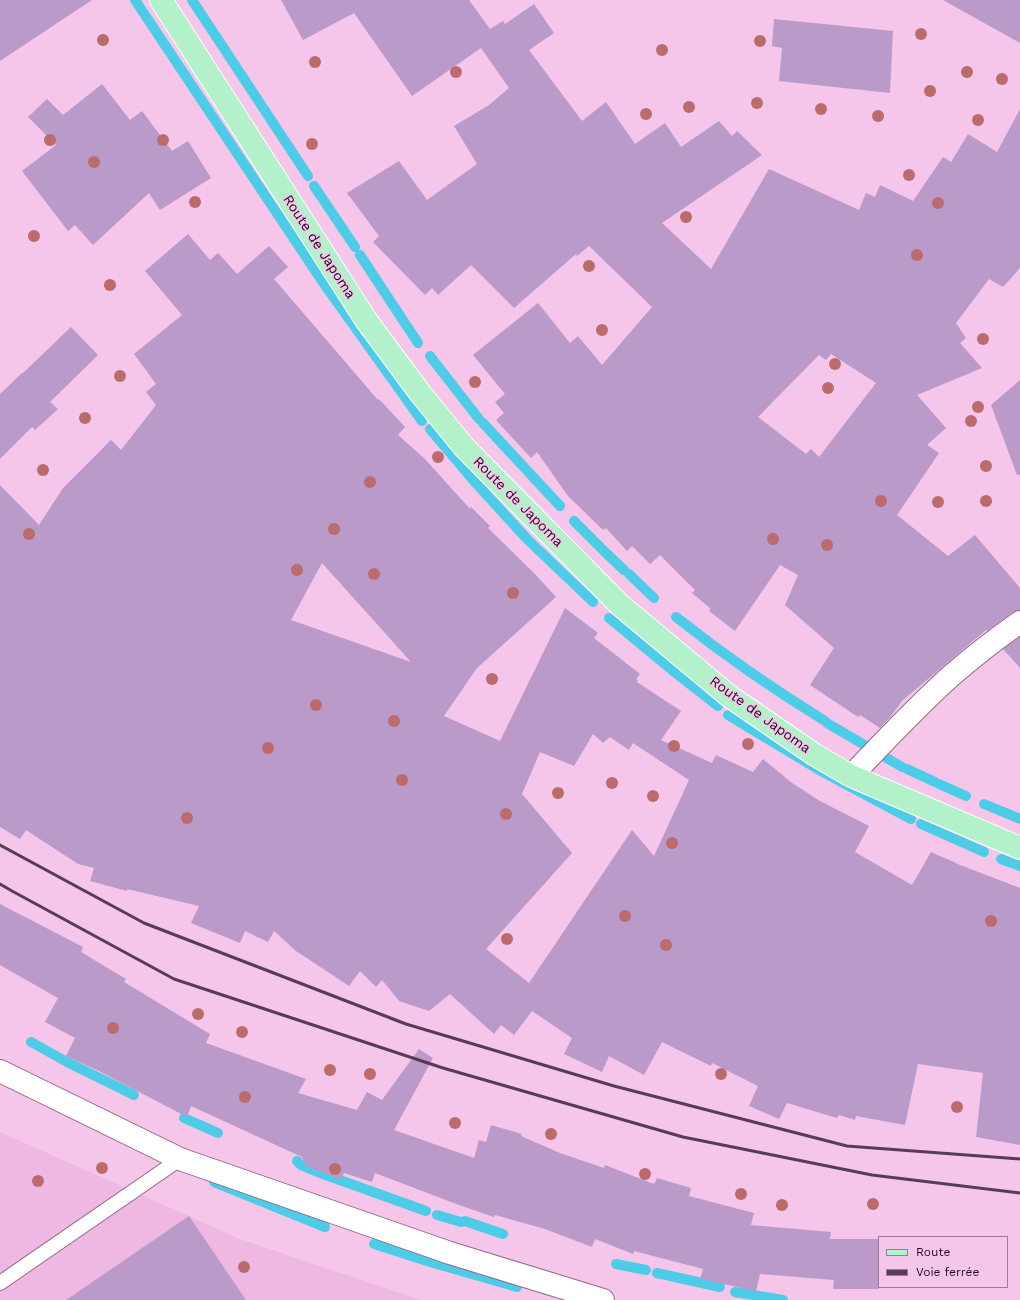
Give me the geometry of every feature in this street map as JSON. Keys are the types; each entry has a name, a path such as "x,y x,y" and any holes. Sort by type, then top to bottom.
{"main road":[{"name":"Route de Japoma","path":"162,0 366,320 420,393 464,447 620,605 729,696 815,755 851,776 1020,848"}],"street":[{"path":"851,776 914,711 953,674 997,638 1020,622"},
{"path":"0,1071 180,1159 450,1254 603,1300"}],"lane":[{"path":"0,1283 180,1159"}],"shaded area":[{"path":"0,1132 240,1239 421,1300 0,1300"}],"building":[{"path":"0,0 92,0 0,61"},
{"path":"281,0 469,0 490,29 503,21 505,24 534,4 554,33 529,50 582,121 606,102 635,144 665,123 681,147 719,121 732,136 737,131 762,155 662,223 711,269 769,169 859,210 866,193 875,197 880,185 913,201 943,157 951,162 968,134 997,152 1020,109 1020,268 1003,287 989,279 956,323 966,338 960,343 982,368 917,395 946,428 927,445 939,453 897,515 948,556 975,535 1020,588 1020,610 1013,612 987,631 986,630 902,701 880,728 860,715 858,717 810,685 834,648 785,605 798,575 780,565 735,631 709,611 711,609 692,593 695,590 660,555 650,564 632,546 627,551 606,528 603,530 568,496 537,452 531,458 496,420 504,413 495,402 505,394 473,355 538,303 570,343 578,336 602,365 652,307 589,246 577,256 576,254 514,308 471,265 438,295 432,288 425,295 373,242 379,236 347,193 399,161 427,200 477,164 454,126 489,105 509,88 481,48 412,96 354,13 303,40","holes":["831,354 876,383 819,457 811,449 806,454 758,417 819,355 826,360"]},
{"path":"943,0 1020,0 1020,43"},
{"path":"774,19 893,31 890,93 779,81 782,48 772,46"},
{"path":"102,84 130,120 142,111 172,151 188,141 211,178 160,210 149,193 93,245 75,225 68,231 22,171 56,145 28,117 47,99 63,115"},
{"path":"188,234 210,260 218,253 237,274 269,246 288,267 274,279 378,400 379,399 405,427 398,435 425,459 470,509 471,507 490,526 488,528 556,597 477,668 444,716 500,741 565,608 598,633 594,638 640,674 636,679 638,680 637,682 681,711 661,740 712,763 716,755 753,772 763,759 792,783 820,801 869,826 855,852 912,885 931,852 1020,888 1020,1145 976,1137 983,1073 918,1064 905,1125 856,1116 855,1120 839,1115 837,1118 787,1103 779,1119 749,1106 758,1086 712,1063 711,1066 662,1042 644,1075 609,1056 602,1072 564,1054 572,1038 532,1011 514,1035 501,1025 494,1034 450,994 429,1011 399,1001 382,980 376,987 360,971 349,986 296,951 274,931 268,942 245,931 240,943 191,923 199,906 127,889 127,891 90,881 94,868 78,864 26,830 20,839 0,827 0,485 39,525 63,488 111,440 121,450 156,405 146,392 156,384 134,354 182,315 145,271","holes":["322,563 411,662 291,620","593,734 603,743 610,737 629,750 633,743 689,780 654,856 632,830 529,983 486,949 572,853 522,794 540,752 574,766"]},
{"path":"71,327 98,355 50,402 58,409 35,430 32,427 0,459 0,394"},
{"path":"1020,380 1020,475 1017,475 991,405"},
{"path":"1020,637 1020,668 1003,649"},
{"path":"0,904 83,947 81,952 126,979 124,982 210,1034 206,1043 306,1079 298,1093 357,1110 367,1092 382,1100 419,1049 433,1058 394,1130 474,1158 479,1140 486,1142 491,1125 522,1134 521,1136 560,1153 604,1168 605,1165 654,1184 657,1178 691,1188 689,1196 754,1213 751,1225 831,1232 830,1239 878,1239 879,1289 833,1289 834,1280 760,1274 756,1291 700,1279 703,1269 634,1251 633,1254 595,1239 592,1247 545,1229 495,1215 494,1217 375,1173 372,1182 344,1173 341,1180 306,1166 302,1157 191,1106 187,1117 99,1071 66,1056 75,1038 45,1022 58,998 0,965"},
{"path":"189,1216 246,1300 66,1300"}],"waterway":[{"path":"135,0 322,281 422,421"},
{"path":"192,0 308,176"},
{"path":"314,186 355,247"},
{"path":"360,255 418,343"},
{"path":"430,356 479,419"},
{"path":"483,423 560,506"},
{"path":"430,429 474,481 528,540 593,602"},
{"path":"574,521 624,570"},
{"path":"629,574 654,598"},
{"path":"676,617 749,671 825,721"},
{"path":"609,618 718,706"},
{"path":"728,715 821,771 911,819"},
{"path":"827,723 902,767"},
{"path":"907,769 935,782"},
{"path":"939,784 966,796"},
{"path":"984,804 1020,819"},
{"path":"921,824 984,852"},
{"path":"1001,859 1020,866"},
{"path":"31,1042 67,1062 134,1095"},
{"path":"184,1118 218,1133"},
{"path":"297,1161 301,1165 323,1174 426,1211"},
{"path":"214,1182 325,1227"},
{"path":"437,1215 461,1222"},
{"path":"465,1221 503,1234"},
{"path":"374,1244 517,1287"},
{"path":"616,1264 646,1270"},
{"path":"657,1273 720,1287"},
{"path":"735,1292 783,1300"}],"railway":[{"path":"0,845 144,923 406,1024 614,1086 847,1146 1020,1159"},
{"path":"0,884 174,979 443,1068 683,1137 872,1175 1020,1193"}]}
